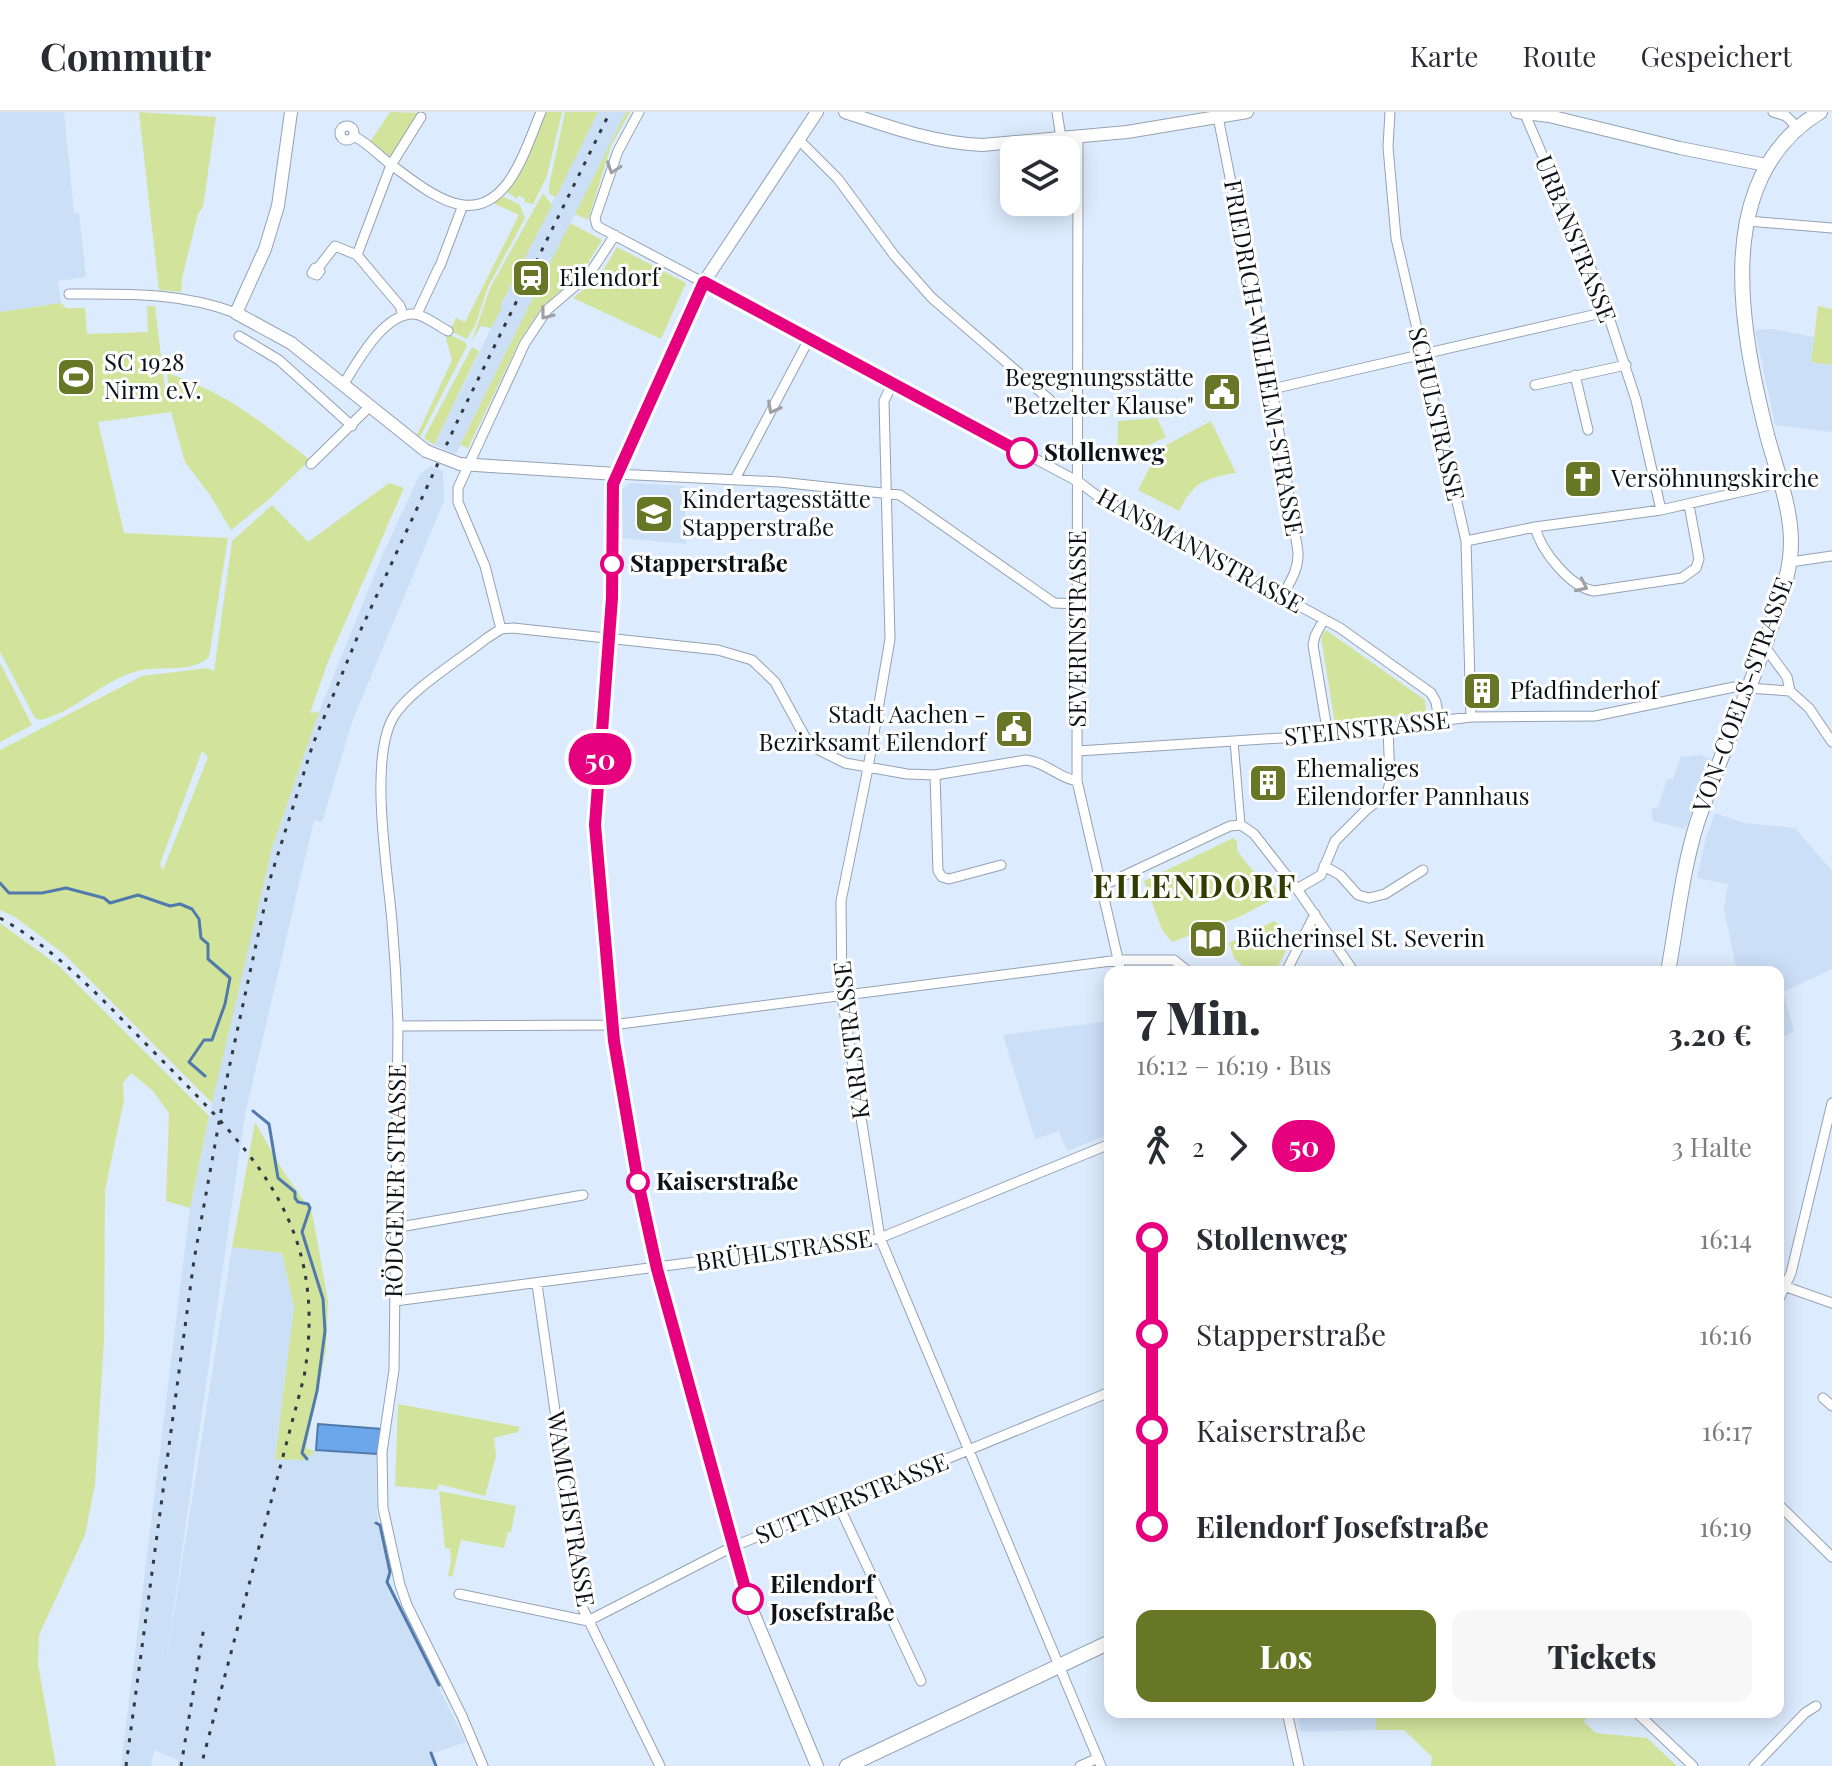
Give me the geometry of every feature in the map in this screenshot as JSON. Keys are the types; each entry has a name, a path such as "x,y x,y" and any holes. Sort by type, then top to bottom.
{"main road":[{"name":"VON-COELS-STRASSE","path":"1669,966 1694,835 1765,647 1786,585 1790,562 1789,520 1746,341 1742,273 1747,221 1766,165 1798,128 1820,112"},
{"path":"847,1766 1104,1645"}],"street":[{"path":"236,313 265,249 278,206 291,112"},
{"path":"354,136 391,165 444,198 463,205 479,204 501,191 512,177 541,112"},
{"name":"HANSMANNSTRASSE","path":"639,112 618,151 595,218 597,226 1079,482 1096,495 1353,636 1431,693 1439,720"},
{"path":"817,112 704,282 616,474 613,484 610,638 595,825 612,1025 638,1182 657,1269 747,1598 817,1766"},
{"path":"845,112 908,133 959,144 1000,143"},
{"path":"1057,112 1061,136"},
{"path":"1080,137 1247,112"},
{"name":"SCHULSTRASSE","path":"1390,112 1388,147 1396,238 1466,541 1471,717"},
{"path":"1517,112 1549,116 1766,165"},
{"name":"URBANSTRASSE","path":"1524,112 1600,290 1626,365 1661,510"},
{"path":"1773,112 1786,116 1798,128"},
{"path":"357,255 391,165 421,117"},
{"name":"FRIEDRICH-WILHELM-STRASSE","path":"1218,117 1272,389 1298,552 1299,562 1282,597"},
{"path":"799,140 838,179 894,255 932,298 1050,400"},
{"path":"417,314 440,266 463,205"},
{"name":"SEVERINSTRASSE","path":"1078,216 1077,781 1120,966"},
{"path":"1747,221 1832,228"},
{"path":"615,235 590,273 547,310 525,343 464,466 458,502 485,566 501,629 718,650 752,660 775,682 805,737 815,748 845,763 935,775 1026,760 1077,781"},
{"path":"318,268 335,246 357,255 400,306 403,315"},
{"path":"69,294 155,294 205,303 236,313 291,343 426,451 464,466 735,479 900,495 1054,603 1078,604"},
{"path":"1272,389 1606,312"},
{"path":"343,385 366,349 384,328 403,315 417,314 448,331"},
{"path":"239,336 279,360 352,426"},
{"path":"735,479 809,339"},
{"path":"1535,385 1626,365"},
{"path":"1575,375 1588,430"},
{"name":"KARLSTRASSE","path":"892,384 884,401 890,639 841,901 842,997 880,1238 1099,1762"},
{"path":"311,464 369,407"},
{"path":"1466,541 1535,527 1689,505 1766,486"},
{"path":"1535,527 1538,539 1572,583 1583,590 1594,591 1682,578 1696,568 1699,559 1689,505"},
{"path":"1790,562 1832,556"},
{"path":"1324,619 1313,645 1328,735"},
{"name":"RÖDGENER STRASSE","path":"483,1766 407,1605 383,1508 382,1452 394,1370 398,1026 397,973 381,795 383,754 387,731 394,716 406,702 501,629"},
{"path":"1765,647 1787,677 1790,691 1809,708 1832,742"},
{"name":"STEINSTRASSE","path":"1078,751 1328,735 1471,717 1595,716 1734,687 1790,691"},
{"path":"1297,889 1316,879 1335,841 1389,788 1388,727"},
{"path":"1234,741 1241,825"},
{"path":"935,775 938,871 942,877 949,879 1001,865"},
{"path":"1102,886 1230,826 1241,825 1254,834 1297,889 1350,966"},
{"path":"1324,866 1340,875 1358,895 1369,898 1385,894 1423,870"},
{"path":"1289,966 1315,914"},
{"path":"398,1026 612,1025 1119,960 1174,960 1184,966"},
{"path":"1784,1279 1832,1103"},
{"name":"BRÜHLSTRASSE","path":"395,1301 880,1238 1104,1146"},
{"path":"394,1228 583,1195"},
{"name":"WAMICHSTRASSE","path":"537,1284 583,1609 660,1766"},
{"path":"1784,1287 1832,1303"},
{"name":"SUTTNERSTRASSE","path":"588,1621 732,1547 1104,1395"},
{"path":"1823,1398 1832,1406"},
{"path":"838,1504 921,1681"},
{"path":"1784,1510 1832,1557"},
{"path":"459,1594 588,1621"},
{"path":"1754,1766 1805,1713 1816,1706"},
{"path":"1288,1718 1299,1766"},
{"path":"1645,1718 1693,1766"},
{"path":"1080,1766 1099,1762"}],"shaded area":[{"path":"0,112 64,112 74,213 79,213 86,277 58,281 61,303 0,312"},
{"path":"598,112 626,112 456,454 434,445 500,306"},
{"path":"1774,329 1814,337 1811,362 1832,365 1832,432 1775,425 1755,330"},
{"path":"431,466 443,471 444,501 352,722 322,822 314,820 245,1114 164,1676 232,1247 282,1253 294,1307 275,1458 305,1460 315,1451 376,1455 377,1514 389,1572 386,1583 466,1742 431,1754 435,1766 178,1766 178,1760 154,1750 151,1766 121,1766 190,1208 231,1013 272,848 319,712 382,556 420,474"},
{"name":"Kindertagesstätte Stapperstraße","path":"630,483 685,486 686,544 623,538 622,489"},
{"path":"1701,755 1713,760 1685,829 1653,821 1651,809 1658,807 1667,779 1673,779 1681,757"},
{"path":"1715,813 1744,823 1795,828 1832,871 1832,969 1784,992 1784,966 1736,966 1724,908 1728,884 1697,878"},
{"path":"1784,996 1794,1031 1784,1037"},
{"path":"1104,1022 1104,1136 1067,1151 1059,1131 1035,1139 1003,1035"},
{"path":"1298,1718 1376,1718 1376,1730 1301,1732"}],"green space":[{"path":"139,112 216,117 203,207 198,214 181,292 159,290"},
{"path":"390,112 420,113 393,155 388,156 370,142"},
{"path":"545,112 562,112 547,176 533,204 507,192 516,179"},
{"path":"565,112 598,112 556,197 549,194 549,186"},
{"path":"626,112 630,112 611,146 588,220 575,214"},
{"path":"543,193 552,205 491,328 481,326 472,341 490,288"},
{"path":"502,196 520,205 525,218 488,287 475,326 467,339 450,331 456,318 465,322 519,215 493,203"},
{"path":"570,223 602,240 585,268 542,307 520,340 468,448 460,445"},
{"path":"617,247 686,283 661,339 573,298 599,277"},
{"path":"61,303 66,308 85,308 87,334 148,332 147,306 155,306 165,390 169,389 167,373 208,390 259,421 310,460 231,530 185,462 171,412 98,422 124,533 228,538 209,657 186,667 150,669 129,674 66,710 40,720 35,718 0,652 0,312"},
{"path":"1818,306 1832,309 1832,365 1811,362"},
{"path":"448,334 467,346 420,437 417,435 452,360 446,339"},
{"path":"472,347 479,351 434,445 424,438"},
{"path":"1157,418 1166,437 1117,460 1118,421"},
{"path":"1211,421 1236,473 1215,477 1195,487 1179,511 1138,490 1155,451"},
{"path":"389,483 404,488 327,664 310,713 319,712 272,848 212,1103 64,954 15,917 0,910 0,750 142,676 208,668 214,671 232,541 272,505 308,542","holes":["202,751 208,757 163,870 160,864"]},
{"path":"1326,630 1425,700 1426,712 1335,724 1321,637"},
{"path":"0,663 32,725 0,742"},
{"path":"1233,838 1237,841 1237,851 1268,889 1271,882 1281,895 1239,917 1172,942 1162,930 1144,881"},
{"path":"1274,921 1293,937 1278,966 1242,966 1234,958 1229,943"},
{"path":"0,923 59,966 209,1116 190,1208 166,1201 169,1113 152,1090 131,1073 123,1083 124,1100 105,1190 104,1340 95,1484 85,1535 39,1635 38,1664 56,1766 0,1766"},
{"path":"255,1122 283,1171 312,1212 328,1301 326,1350 306,1448 315,1451 305,1460 275,1459 294,1307 282,1253 232,1247"},
{"path":"398,1404 520,1427 518,1432 494,1438 496,1456 485,1496 439,1484 437,1490 395,1486"},
{"path":"439,1491 516,1506 504,1548 461,1540 452,1577 448,1576 450,1549 445,1548"},
{"path":"1376,1718 1586,1718 1584,1722 1596,1733 1647,1738 1677,1766 1431,1766 1432,1757 1404,1730 1376,1730"}],"water":[{"path":"318,1424 382,1429 377,1454 316,1450"}],"waterway":[{"path":"0,883 9,893 42,893 66,888 104,898 110,903 138,895 170,906 180,904 192,909 199,919 201,938 208,944 208,959 230,978 225,1004 212,1040 204,1040 189,1062 205,1076"},
{"path":"253,1111 269,1124 278,1178 295,1192 298,1202 308,1204 310,1208 302,1232 323,1299 325,1331 317,1391 302,1453 307,1459"},
{"path":"376,1523 380,1525 390,1572 387,1582 439,1685"},
{"path":"431,1753 436,1766"}],"railway":[{"path":"126,1766 194,1260 228,1073 271,876 313,744 357,638 458,420 610,112"},
{"path":"0,918 41,945 78,976 217,1117 273,1190 293,1229 305,1273 309,1322 304,1377 201,1766"},
{"path":"181,1766 204,1627"}],"bus line":[{"name":"50","path":"748,1599 652,1249 614,1041 595,825 612,598 613,484 704,282 1022,453"}],"place":[{"name":"Eilendorf","path":"531,278"},
{"name":"SC 1928 Nirm e.V.","path":"76,377"},
{"name":"Begegnungsstätte \"Betzelter Klause\"","path":"1222,392"},
{"name":"Stollenweg","path":"1022,453"},
{"name":"Versöhnungskirche","path":"1583,479"},
{"name":"Kindertagesstätte Stapperstraße","path":"654,514"},
{"name":"Stapperstraße","path":"612,564"},
{"name":"Pfadfinderhof","path":"1482,691"},
{"name":"Stadt Aachen - Bezirksamt Eilendorf","path":"1014,729"},
{"name":"Ehemaliges Eilendorfer Pannhaus","path":"1268,783"},
{"name":"Bücherinsel St. Severin","path":"1208,939"},
{"name":"Kaiserstraße","path":"638,1182"},
{"name":"Eilendorf Josefstraße","path":"748,1599"}],"district":[{"name":"EILENDORF","path":"1195,887"}]}
